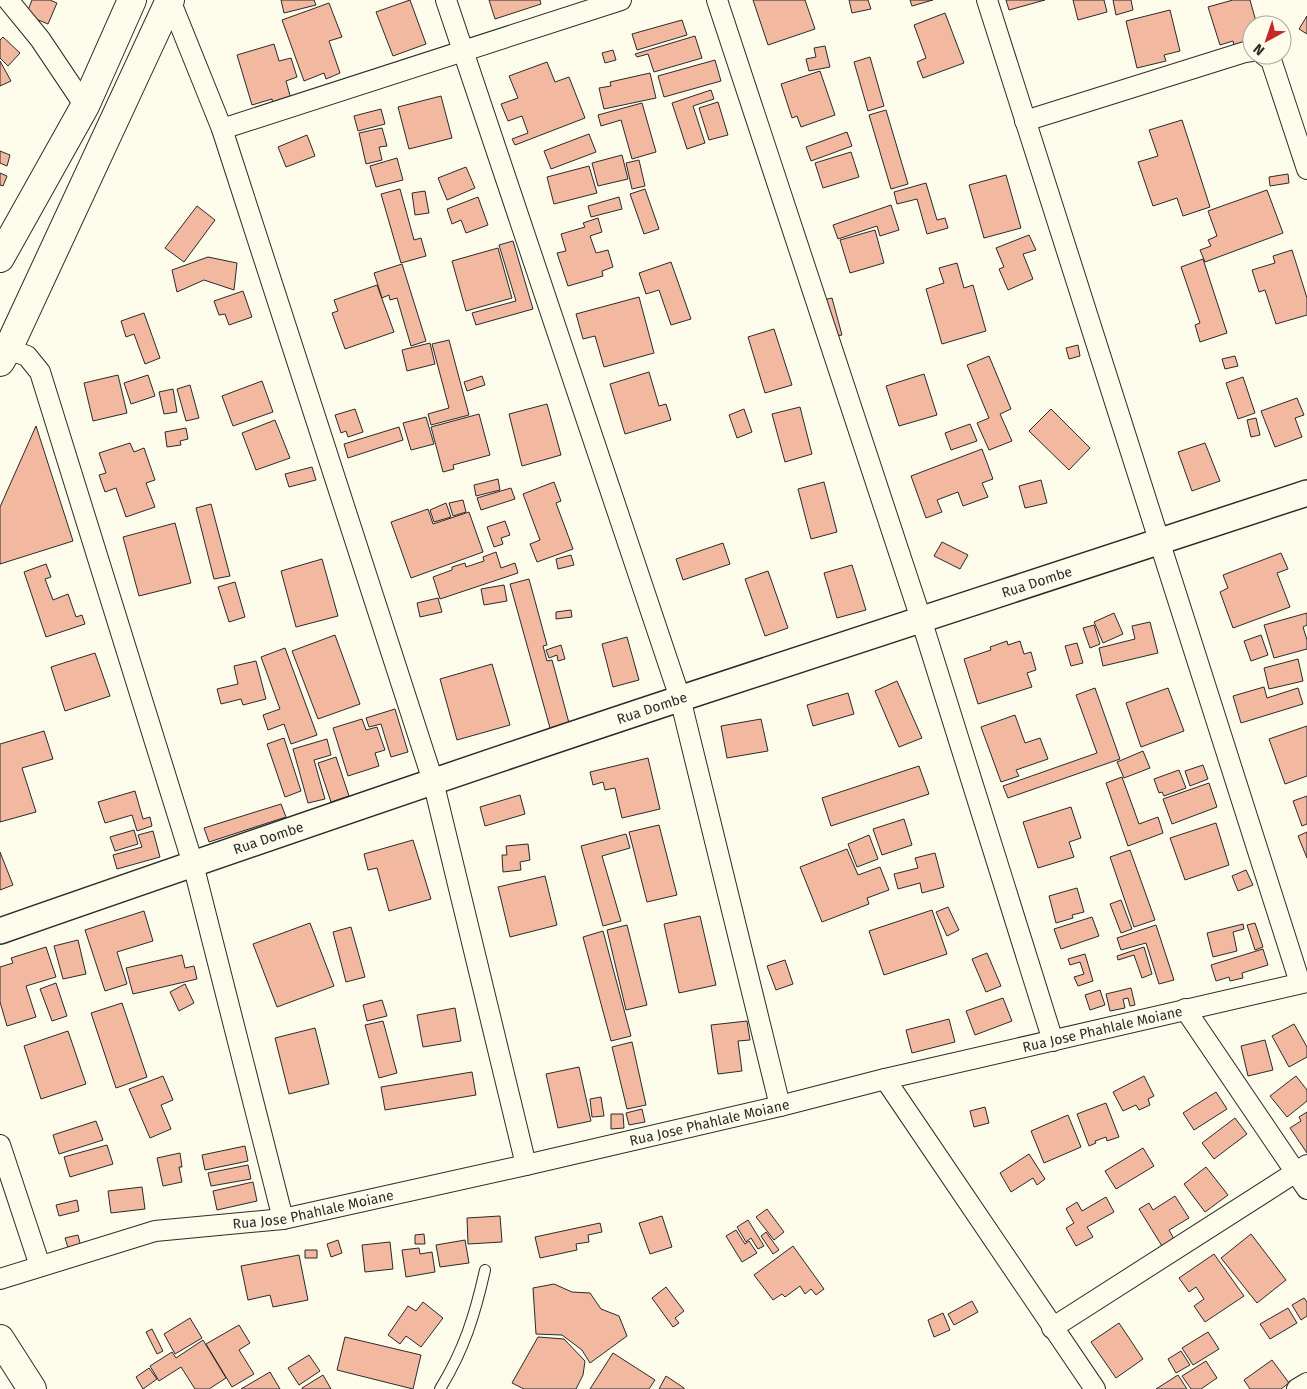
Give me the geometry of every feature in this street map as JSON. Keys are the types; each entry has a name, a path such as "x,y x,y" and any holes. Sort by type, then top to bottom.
{"highway":[{"path":"0,258 86,106 132,0"},
{"path":"4,356 170,0"},
{"path":"0,1339 32,1389"}],"street":[{"path":"8,0 40,39 86,106"},
{"path":"170,0 222,129 433,781 526,1165"},
{"path":"446,0 680,698 780,1106"},
{"path":"222,129 622,0"},
{"path":"717,0 921,619 1053,1042"},
{"path":"986,0 1304,983"},
{"path":"1025,121 1242,53"},
{"path":"1272,65 1307,169"},
{"path":"4,356 28,356 40,372 193,864 283,1219"},
{"name":"Rua Dombe","path":"0,932 433,781 680,698 1307,493"},
{"name":"Rua Jose Phahlale Moiane","path":"0,1279 156,1231 283,1219 526,1165 780,1106 885,1079 1304,983"},
{"path":"1052,1328 1303,1175 1185,1009"},
{"path":"885,1079 1095,1389"},
{"path":"0,1146 40,1266"},
{"path":"1297,1389 1307,1383"}],"lane":[{"path":"440,1389 455,1365 467,1337 485,1270"}],"building":[{"path":"32,0 50,0 57,3 48,24 26,15"},
{"path":"281,0 314,0 316,5 284,13"},
{"path":"410,0 426,44 393,56 376,12"},
{"path":"489,0 540,0 541,4 495,19"},
{"path":"753,0 805,0 815,29 768,45"},
{"path":"849,0 868,0 871,9 852,13"},
{"path":"910,0 933,0 912,6"},
{"path":"1006,0 1045,0 1009,10"},
{"path":"1073,0 1104,0 1107,12 1078,20"},
{"path":"1113,0 1131,0 1133,10 1116,15"},
{"path":"1233,0 1250,0 1254,15 1242,15 1242,48 1235,50 1233,41 1220,45 1208,7"},
{"path":"329,3 342,37 329,41 340,73 326,79 324,73 304,81 282,20"},
{"path":"1170,10 1180,51 1164,55 1166,61 1137,68 1126,21"},
{"path":"945,13 964,63 923,78 917,62 926,58 914,25"},
{"path":"1307,16 1307,34 1299,29"},
{"path":"682,20 687,35 637,50 632,34"},
{"path":"695,36 702,58 654,72 648,54 637,57 635,54"},
{"path":"3,37 20,53 8,66 0,58 0,40"},
{"path":"274,44 279,61 291,58 297,77 286,81 291,99 273,105 272,99 252,105 237,55"},
{"path":"825,46 830,67 809,71 806,59 816,57 814,48"},
{"path":"613,50 616,60 605,63 602,53"},
{"path":"870,57 884,106 868,111 854,62"},
{"path":"715,60 721,81 664,97 658,76"},
{"path":"0,61 11,81 0,86"},
{"path":"547,62 555,82 569,77 585,118 515,145 512,139 528,133 522,116 508,121 501,104 518,98 509,76"},
{"path":"820,71 835,115 801,127 797,116 792,118 781,84"},
{"path":"650,73 656,98 604,109 599,88 611,86 610,82"},
{"path":"711,90 714,99 693,106 705,143 687,149 672,103"},
{"path":"441,96 452,138 409,149 398,107"},
{"path":"718,102 728,135 709,140 699,108"},
{"path":"642,103 656,152 632,159 621,120 601,126 598,115"},
{"path":"381,109 385,124 358,131 354,116"},
{"path":"886,110 908,184 891,189 869,115"},
{"path":"1182,120 1210,207 1183,216 1177,198 1153,206 1138,162 1158,156 1149,130"},
{"path":"382,128 387,146 379,147 382,160 366,164 359,133"},
{"path":"847,132 852,146 811,161 806,147"},
{"path":"589,134 596,152 551,169 544,151"},
{"path":"307,135 315,156 286,167 278,147"},
{"path":"0,151 10,155 7,166 0,163"},
{"path":"851,152 859,177 823,188 815,163"},
{"path":"622,155 628,179 598,186 592,163"},
{"path":"397,158 403,180 376,187 370,166"},
{"path":"639,160 645,186 632,189 626,163"},
{"path":"589,166 597,193 554,204 547,177"},
{"path":"466,167 475,188 447,200 438,178"},
{"path":"0,173 7,176 3,186 0,185"},
{"path":"1288,174 1289,183 1270,186 1269,177"},
{"path":"1006,175 1021,228 984,238 969,185"},
{"path":"926,183 937,220 945,218 948,228 927,234 917,199 897,204 894,192"},
{"path":"400,189 414,240 421,238 426,256 401,263 381,194"},
{"path":"645,189 659,229 644,234 630,194"},
{"path":"1267,190 1283,233 1205,262 1200,250 1211,246 1208,240 1217,236 1208,211"},
{"path":"425,191 429,213 415,215 412,193"},
{"path":"478,197 488,225 466,233 461,220 452,224 447,209"},
{"path":"619,197 622,209 591,217 588,206"},
{"path":"891,205 899,230 880,236 877,226 838,239 833,225"},
{"path":"197,206 215,220 184,262 165,248"},
{"path":"598,218 602,232 590,236 596,253 608,250 613,267 602,271 603,276 568,286 557,253 566,251 561,234 585,227 583,223"},
{"path":"875,230 884,263 850,273 840,240"},
{"path":"1029,235 1036,250 1023,254 1033,279 1008,290 999,269 1004,267 996,248"},
{"path":"513,241 533,309 476,325 472,313 516,301 499,245"},
{"path":"498,248 512,298 466,311 452,261"},
{"path":"1292,250 1307,298 1307,315 1276,324 1265,290 1259,292 1252,270 1275,263 1273,256"},
{"path":"208,257 237,263 234,290 204,280 177,292 172,270"},
{"path":"1203,259 1227,333 1200,342 1195,325 1200,323 1181,267"},
{"path":"671,262 691,319 671,325 659,290 646,294 639,273"},
{"path":"957,263 964,288 973,285 986,331 942,344 926,289 944,283 939,268"},
{"path":"402,264 426,341 411,346 397,298 390,300 389,295 382,298 374,273"},
{"path":"377,285 394,332 345,349 332,313 338,311 334,300"},
{"path":"243,291 252,317 229,325 225,314 219,315 214,301"},
{"path":"639,297 654,353 604,367 595,336 583,339 576,314"},
{"path":"832,298 842,335 833,337 823,300"},
{"path":"144,313 160,358 145,364 134,334 126,337 121,321"},
{"path":"774,329 792,385 765,393 748,337"},
{"path":"449,340 469,415 431,425 428,414 449,408 432,344"},
{"path":"430,343 435,364 407,371 402,350"},
{"path":"1078,345 1080,356 1069,359 1066,348"},
{"path":"989,356 1011,409 1000,414 1012,441 989,450 977,423 989,418 967,365"},
{"path":"1235,356 1238,366 1225,369 1222,359"},
{"path":"649,372 659,406 666,404 671,420 625,434 610,384"},
{"path":"924,374 937,415 899,426 886,386"},
{"path":"118,375 127,413 93,421 84,383"},
{"path":"148,375 155,396 131,404 124,383"},
{"path":"482,376 485,385 467,391 464,382"},
{"path":"1243,377 1255,413 1238,419 1226,383"},
{"path":"262,381 273,412 233,426 222,396"},
{"path":"190,385 199,418 186,421 177,389"},
{"path":"173,389 177,412 164,414 159,392"},
{"path":"1297,398 1304,415 1295,418 1302,437 1275,447 1261,411"},
{"path":"547,404 561,455 522,466 509,414"},
{"path":"800,407 812,454 785,462 772,414"},
{"path":"355,409 363,432 348,437 346,431 341,433 335,415"},
{"path":"744,409 752,432 737,438 729,415"},
{"path":"1051,409 1090,448 1069,470 1029,431"},
{"path":"479,414 490,455 453,465 454,469 443,472 431,427"},
{"path":"426,417 434,444 411,450 403,423"},
{"path":"1256,418 1260,435 1251,437 1247,420"},
{"path":"275,420 290,458 256,470 242,433"},
{"path":"970,424 977,441 951,450 945,433"},
{"path":"36,426 73,541 0,564 0,507"},
{"path":"399,427 403,440 348,458 344,444"},
{"path":"186,428 188,439 180,441 181,445 167,447 165,432"},
{"path":"130,443 134,452 144,448 155,480 146,483 155,507 126,517 116,488 105,492 99,475 106,473 99,453"},
{"path":"1205,443 1220,481 1192,491 1178,452"},
{"path":"982,449 993,479 982,483 988,497 963,506 958,492 937,500 942,512 926,518 911,476"},
{"path":"312,467 316,480 289,487 285,474"},
{"path":"498,479 500,490 476,496 474,485"},
{"path":"1041,480 1047,503 1025,508 1019,486"},
{"path":"554,482 561,501 556,503 573,549 537,562 530,544 540,540 523,494"},
{"path":"824,482 837,532 811,539 798,489"},
{"path":"511,488 515,499 481,510 477,498"},
{"path":"463,500 466,512 453,516 449,503"},
{"path":"446,503 451,517 434,522 430,510"},
{"path":"211,504 230,576 214,579 196,508"},
{"path":"428,509 433,524 469,512 483,552 411,578 391,522"},
{"path":"505,521 510,535 501,538 503,544 494,547 487,527"},
{"path":"175,523 191,583 139,596 123,537"},
{"path":"942,542 968,555 960,569 934,556"},
{"path":"723,543 730,564 683,580 676,559"},
{"path":"496,552 501,568 515,563 518,573 440,599 433,577 452,570 452,567 465,563 466,567 484,561 483,557"},
{"path":"1281,553 1288,569 1277,573 1290,607 1233,628 1220,592 1228,588 1223,575"},
{"path":"571,555 574,565 558,569 556,559"},
{"path":"322,559 338,616 296,627 281,571"},
{"path":"46,564 51,577 45,579 53,600 68,594 76,617 82,615 85,624 46,637 24,572"},
{"path":"852,565 866,610 837,618 824,573"},
{"path":"768,571 788,628 765,636 745,579"},
{"path":"529,579 547,645 543,646 547,661 552,660 569,723 550,728 510,584"},
{"path":"235,582 245,617 229,622 218,587"},
{"path":"504,585 507,601 484,605 481,589"},
{"path":"438,598 442,612 420,617 417,603"},
{"path":"571,610 572,617 556,619 556,612"},
{"path":"1114,613 1123,634 1103,643 1094,622"},
{"path":"1307,613 1307,625 1303,627 1307,640 1307,649 1274,658 1264,625"},
{"path":"1150,622 1158,653 1103,666 1099,648 1135,639 1132,626"},
{"path":"1094,625 1100,644 1090,648 1083,628"},
{"path":"335,635 360,704 318,719 292,651"},
{"path":"1261,635 1268,655 1251,661 1244,641"},
{"path":"627,637 639,680 613,687 602,644"},
{"path":"1007,641 1008,645 1020,641 1024,654 1031,652 1036,670 1027,673 1032,687 978,704 964,659 991,650 990,647"},
{"path":"1077,643 1083,663 1071,666 1065,646"},
{"path":"561,645 565,659 558,661 557,655 549,658 546,650"},
{"path":"285,648 317,735 291,744 284,724 268,730 263,715 280,709 261,657"},
{"path":"95,653 110,696 65,711 51,667"},
{"path":"1298,659 1303,681 1269,689 1264,668"},
{"path":"256,661 266,699 243,705 241,699 221,704 217,689 238,684 234,666"},
{"path":"492,664 510,725 457,740 440,679"},
{"path":"897,681 922,738 899,747 875,691"},
{"path":"1264,687 1267,698 1298,688 1303,704 1241,723 1233,696"},
{"path":"1095,688 1120,759 1008,798 1003,786 1097,753 1076,695"},
{"path":"1168,688 1184,731 1141,747 1126,703"},
{"path":"848,693 854,714 813,726 807,705"},
{"path":"395,709 408,752 391,757 381,724 369,727 366,718"},
{"path":"1015,715 1025,743 1040,738 1048,759 1016,770 1019,776 1001,782 981,727"},
{"path":"362,719 366,730 377,727 385,750 375,753 379,766 348,776 333,728"},
{"path":"761,719 768,751 727,758 721,726"},
{"path":"1307,726 1307,776 1285,784 1269,739"},
{"path":"44,731 53,759 22,768 36,812 0,822 0,744"},
{"path":"284,738 301,791 285,797 267,744"},
{"path":"327,739 331,755 314,760 325,799 308,803 293,749"},
{"path":"1143,751 1150,768 1124,778 1117,762"},
{"path":"336,757 349,796 331,802 318,763"},
{"path":"648,758 660,809 622,818 615,788 605,790 603,782 593,785 590,772"},
{"path":"1203,765 1208,779 1190,786 1185,771"},
{"path":"919,766 929,794 831,826 822,798"},
{"path":"1179,770 1186,788 1164,796 1162,792 1159,793 1154,779"},
{"path":"1122,777 1139,824 1158,817 1163,833 1128,846 1106,783"},
{"path":"1209,783 1217,807 1172,824 1163,799"},
{"path":"135,791 143,819 150,817 152,826 137,831 132,815 105,823 98,802"},
{"path":"520,795 525,814 485,826 480,807"},
{"path":"1307,796 1307,824 1302,826 1293,801"},
{"path":"281,804 286,817 209,842 204,828"},
{"path":"1071,807 1081,838 1069,842 1074,857 1038,868 1023,822"},
{"path":"904,819 912,845 882,855 873,829"},
{"path":"1216,823 1229,865 1185,880 1170,838"},
{"path":"659,825 677,895 647,902 629,832"},
{"path":"134,830 138,844 115,851 110,837"},
{"path":"153,831 160,857 117,869 113,855 142,847 138,835"},
{"path":"1307,832 1307,858 1298,836"},
{"path":"626,834 630,848 602,856 621,921 603,926 581,846"},
{"path":"869,835 878,859 857,867 848,844"},
{"path":"413,840 431,899 389,911 377,868 368,870 364,854"},
{"path":"528,844 530,860 520,862 521,870 503,872 502,855 507,855 506,846"},
{"path":"847,849 858,875 880,867 889,890 867,898 869,904 822,922 800,867"},
{"path":"1130,850 1155,920 1134,927 1110,857"},
{"path":"0,852 13,885 0,890"},
{"path":"935,853 944,887 922,893 920,883 898,889 894,874 918,868 915,858"},
{"path":"1246,870 1253,885 1238,891 1232,876"},
{"path":"545,876 557,925 510,937 498,887"},
{"path":"1077,888 1084,912 1072,915 1073,918 1056,923 1049,896"},
{"path":"1121,900 1132,929 1121,933 1110,904"},
{"path":"948,907 959,930 947,936 936,912"},
{"path":"932,910 947,954 884,975 869,931"},
{"path":"144,911 153,941 117,952 127,984 105,991 85,930"},
{"path":"700,916 716,985 679,993 664,924"},
{"path":"1092,917 1099,936 1061,949 1054,929"},
{"path":"310,923 334,986 277,1007 253,944"},
{"path":"1255,923 1263,947 1255,950 1247,925"},
{"path":"1243,924 1244,929 1233,932 1237,951 1213,957 1207,933"},
{"path":"627,925 647,1005 626,1010 607,930"},
{"path":"1156,925 1174,980 1159,984 1146,943 1121,950 1117,938"},
{"path":"351,927 365,977 346,982 333,932"},
{"path":"603,931 631,1036 611,1041 583,937"},
{"path":"78,940 86,974 63,979 54,946"},
{"path":"46,947 56,977 26,986 36,1017 7,1026 0,1002 0,967 13,963 11,958"},
{"path":"1144,947 1152,974 1142,978 1134,955 1118,960 1117,956"},
{"path":"1263,949 1268,965 1242,973 1243,978 1230,981 1229,977 1216,981 1211,965"},
{"path":"987,953 1001,986 986,992 972,959"},
{"path":"1085,954 1093,981 1078,986 1074,977 1084,974 1080,962 1070,965 1068,959"},
{"path":"182,955 185,968 194,966 197,979 133,994 126,968"},
{"path":"785,960 793,984 776,990 767,966"},
{"path":"56,983 67,1016 52,1021 40,989"},
{"path":"185,984 194,1003 179,1011 170,992"},
{"path":"1131,988 1135,1005 1130,1006 1128,998 1123,999 1125,1008 1110,1011 1106,994"},
{"path":"1100,990 1105,1005 1090,1010 1085,995"},
{"path":"1003,998 1012,1021 975,1035 966,1011"},
{"path":"382,1000 387,1016 367,1021 363,1005"},
{"path":"122,1003 147,1077 116,1088 91,1013"},
{"path":"455,1008 461,1041 423,1047 417,1015"},
{"path":"949,1019 955,1042 912,1053 906,1030"},
{"path":"383,1021 397,1073 379,1078 365,1025"},
{"path":"747,1021 750,1040 738,1041 742,1071 718,1074 711,1025"},
{"path":"1294,1024 1307,1047 1307,1057 1289,1067 1272,1036"},
{"path":"315,1028 329,1084 289,1094 275,1038"},
{"path":"68,1031 86,1084 41,1099 24,1046"},
{"path":"1265,1040 1273,1070 1248,1076 1241,1046"},
{"path":"632,1042 646,1105 627,1109 612,1047"},
{"path":"579,1067 591,1121 558,1128 546,1074"},
{"path":"472,1072 476,1095 385,1110 381,1087"},
{"path":"163,1076 173,1100 161,1105 171,1129 150,1138 129,1089"},
{"path":"1144,1076 1154,1096 1148,1099 1150,1105 1139,1110 1136,1105 1123,1111 1113,1092"},
{"path":"1296,1076 1307,1090 1307,1101 1287,1117 1270,1096"},
{"path":"1216,1092 1227,1109 1194,1130 1183,1113"},
{"path":"601,1097 604,1116 592,1117 590,1099"},
{"path":"1106,1103 1119,1137 1107,1141 1106,1137 1095,1141 1096,1143 1089,1146 1077,1114"},
{"path":"985,1107 989,1123 974,1127 970,1111"},
{"path":"642,1109 645,1122 629,1125 626,1113"},
{"path":"1307,1112 1307,1153 1290,1128 1301,1121 1299,1117"},
{"path":"611,1114 623,1114 624,1128 611,1129"},
{"path":"1068,1115 1081,1147 1044,1163 1031,1131"},
{"path":"1235,1118 1247,1134 1214,1159 1202,1143"},
{"path":"96,1121 103,1140 59,1154 53,1135"},
{"path":"107,1145 113,1164 70,1177 64,1157"},
{"path":"245,1146 248,1161 205,1170 202,1155"},
{"path":"1143,1148 1154,1166 1116,1189 1105,1171"},
{"path":"180,1153 182,1167 179,1167 182,1182 163,1186 157,1158"},
{"path":"1029,1154 1045,1179 1037,1185 1033,1178 1011,1192 1000,1173"},
{"path":"248,1165 251,1179 211,1186 208,1173"},
{"path":"1206,1167 1228,1195 1205,1212 1184,1184"},
{"path":"253,1182 257,1201 217,1210 213,1191"},
{"path":"142,1187 145,1209 111,1213 108,1191"},
{"path":"1175,1196 1189,1218 1169,1230 1174,1239 1162,1246 1139,1209 1149,1203 1153,1210"},
{"path":"1106,1197 1114,1212 1087,1227 1093,1237 1076,1246 1066,1228 1074,1223 1066,1209 1077,1202 1082,1211"},
{"path":"77,1200 79,1211 59,1216 56,1205"},
{"path":"767,1209 784,1232 774,1240 756,1217"},
{"path":"500,1216 502,1242 468,1244 467,1218"},
{"path":"662,1216 672,1247 650,1254 639,1223"},
{"path":"748,1220 764,1246 758,1249 751,1238 746,1242 737,1227"},
{"path":"600,1223 602,1232 588,1235 589,1242 576,1244 577,1250 540,1258 535,1237"},
{"path":"736,1230 745,1244 749,1241 757,1253 742,1262 726,1236"},
{"path":"766,1232 779,1250 773,1254 761,1236"},
{"path":"424,1234 425,1244 415,1244 415,1235"},
{"path":"1251,1234 1286,1280 1257,1303 1221,1258"},
{"path":"78,1235 81,1247 69,1251 65,1238"},
{"path":"338,1240 342,1253 331,1257 327,1244"},
{"path":"465,1240 469,1263 440,1267 436,1245"},
{"path":"390,1242 393,1269 365,1272 362,1245"},
{"path":"793,1246 824,1289 816,1295 811,1289 805,1294 800,1286 785,1297 782,1294 773,1300 754,1275"},
{"path":"419,1248 420,1254 432,1252 435,1272 406,1277 402,1250"},
{"path":"305,1250 317,1250 317,1258 305,1258"},
{"path":"1214,1254 1244,1296 1205,1322 1194,1306 1204,1299 1196,1287 1189,1292 1179,1278"},
{"path":"299,1255 308,1300 273,1307 270,1295 248,1300 241,1266"},
{"path":"554,1284 572,1292 590,1293 601,1309 619,1316 627,1336 590,1363 582,1350 562,1335 536,1334 533,1288"},
{"path":"666,1287 684,1311 675,1318 679,1323 673,1327 652,1298"},
{"path":"1304,1298 1307,1302 1307,1316 1301,1320 1292,1305"},
{"path":"972,1301 978,1312 954,1325 948,1314"},
{"path":"423,1302 443,1318 421,1347 406,1336 400,1344 388,1335 408,1306 416,1311"},
{"path":"1288,1308 1297,1323 1270,1339 1260,1324"},
{"path":"943,1313 950,1330 934,1337 928,1320"},
{"path":"190,1318 202,1338 175,1354 164,1334"},
{"path":"1119,1323 1143,1359 1116,1378 1091,1342"},
{"path":"239,1325 250,1343 239,1350 254,1374 232,1387 206,1344"},
{"path":"152,1329 163,1351 157,1354 146,1332"},
{"path":"1208,1332 1219,1349 1193,1365 1182,1348"},
{"path":"345,1337 421,1355 413,1389 337,1370"},
{"path":"538,1337 564,1339 585,1361 583,1375 576,1389 524,1389 512,1383"},
{"path":"203,1340 226,1378 209,1389 195,1389 181,1367 159,1381 150,1366 172,1352 176,1358"},
{"path":"1181,1351 1190,1365 1176,1373 1168,1359"},
{"path":"613,1353 655,1380 649,1389 590,1389"},
{"path":"309,1355 320,1371 299,1385 288,1368"},
{"path":"1272,1360 1289,1383 1281,1389 1250,1389 1244,1380"},
{"path":"1206,1361 1217,1378 1201,1389 1191,1389 1182,1376"},
{"path":"149,1368 157,1379 143,1389 136,1377"},
{"path":"270,1372 280,1389 241,1389"},
{"path":"323,1375 331,1389 302,1389 302,1388"},
{"path":"1178,1375 1187,1389 1156,1389"},
{"path":"666,1376 684,1388 684,1389 659,1389"}]}
